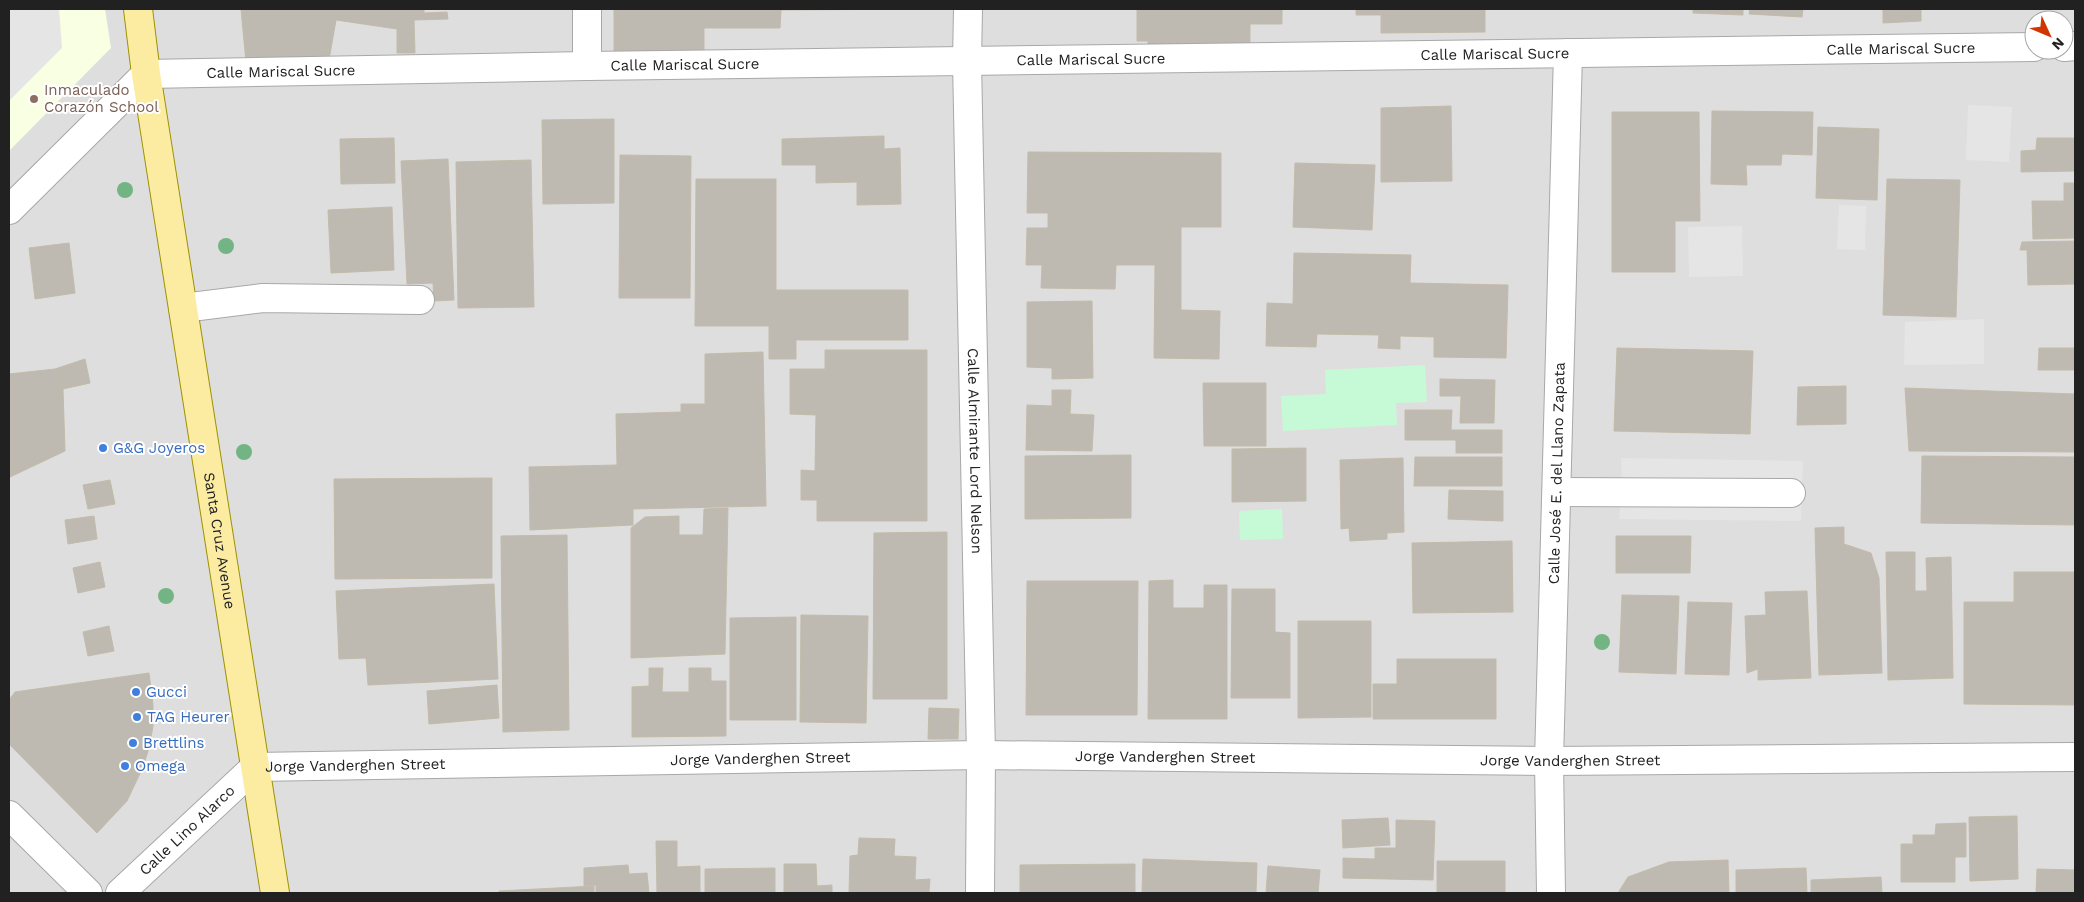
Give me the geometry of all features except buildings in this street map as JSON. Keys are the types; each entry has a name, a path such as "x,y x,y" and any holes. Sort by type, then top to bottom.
{"main road":[{"name":"Santa Cruz Avenue","path":"138,9 146,74 275,893"}],"street":[{"path":"587,9 587,66"},
{"name":"Calle Almirante Lord Nelson","path":"968,9 967,61 981,755 980,893"},
{"name":"Calle Mariscal Sucre","path":"146,74 587,66 2024,47"},
{"name":"Calle José E. del Llano Zapata","path":"1551,893 1549,761 1568,53"},
{"path":"9,210 146,74"},
{"path":"183,308 263,298 420,300"},
{"path":"1556,492 1791,493"},
{"name":"Jorge Vanderghen Street","path":"255,767 981,755 1549,761 2075,758"},
{"name":"Calle Lino Alarco","path":"120,893 255,767"},
{"path":"9,815 88,893"}],"shaded area":[{"path":"9,9 2075,9 2075,893 9,893"},
{"name":"Inmaculado Corazón School","path":"9,9 105,9 111,48 9,151"},
{"path":"9,9 59,9 62,48 9,101"},
{"path":"1968,105 2012,107 2009,162 1966,160"},
{"path":"1839,205 1866,206 1865,250 1837,249"},
{"path":"1742,226 1743,276 1689,277 1688,227"},
{"path":"1984,319 1984,364 1904,365 1905,322"},
{"path":"1621,458 1803,461 1801,521 1619,519 1622,493"}],"green space":[{"path":"1425,365 1427,402 1396,403 1397,425 1283,431 1281,396 1326,394 1325,370"},
{"path":"1282,509 1283,539 1240,540 1239,511"}],"place":[{"name":"Inmaculado Corazón School","path":"34,99"},
{"name":"G&G Joyeros","path":"103,448"},
{"name":"Gucci","path":"136,692"},
{"name":"TAG Heurer","path":"137,717"},
{"name":"Brettlins","path":"133,743"},
{"name":"Omega","path":"125,766"}]}
